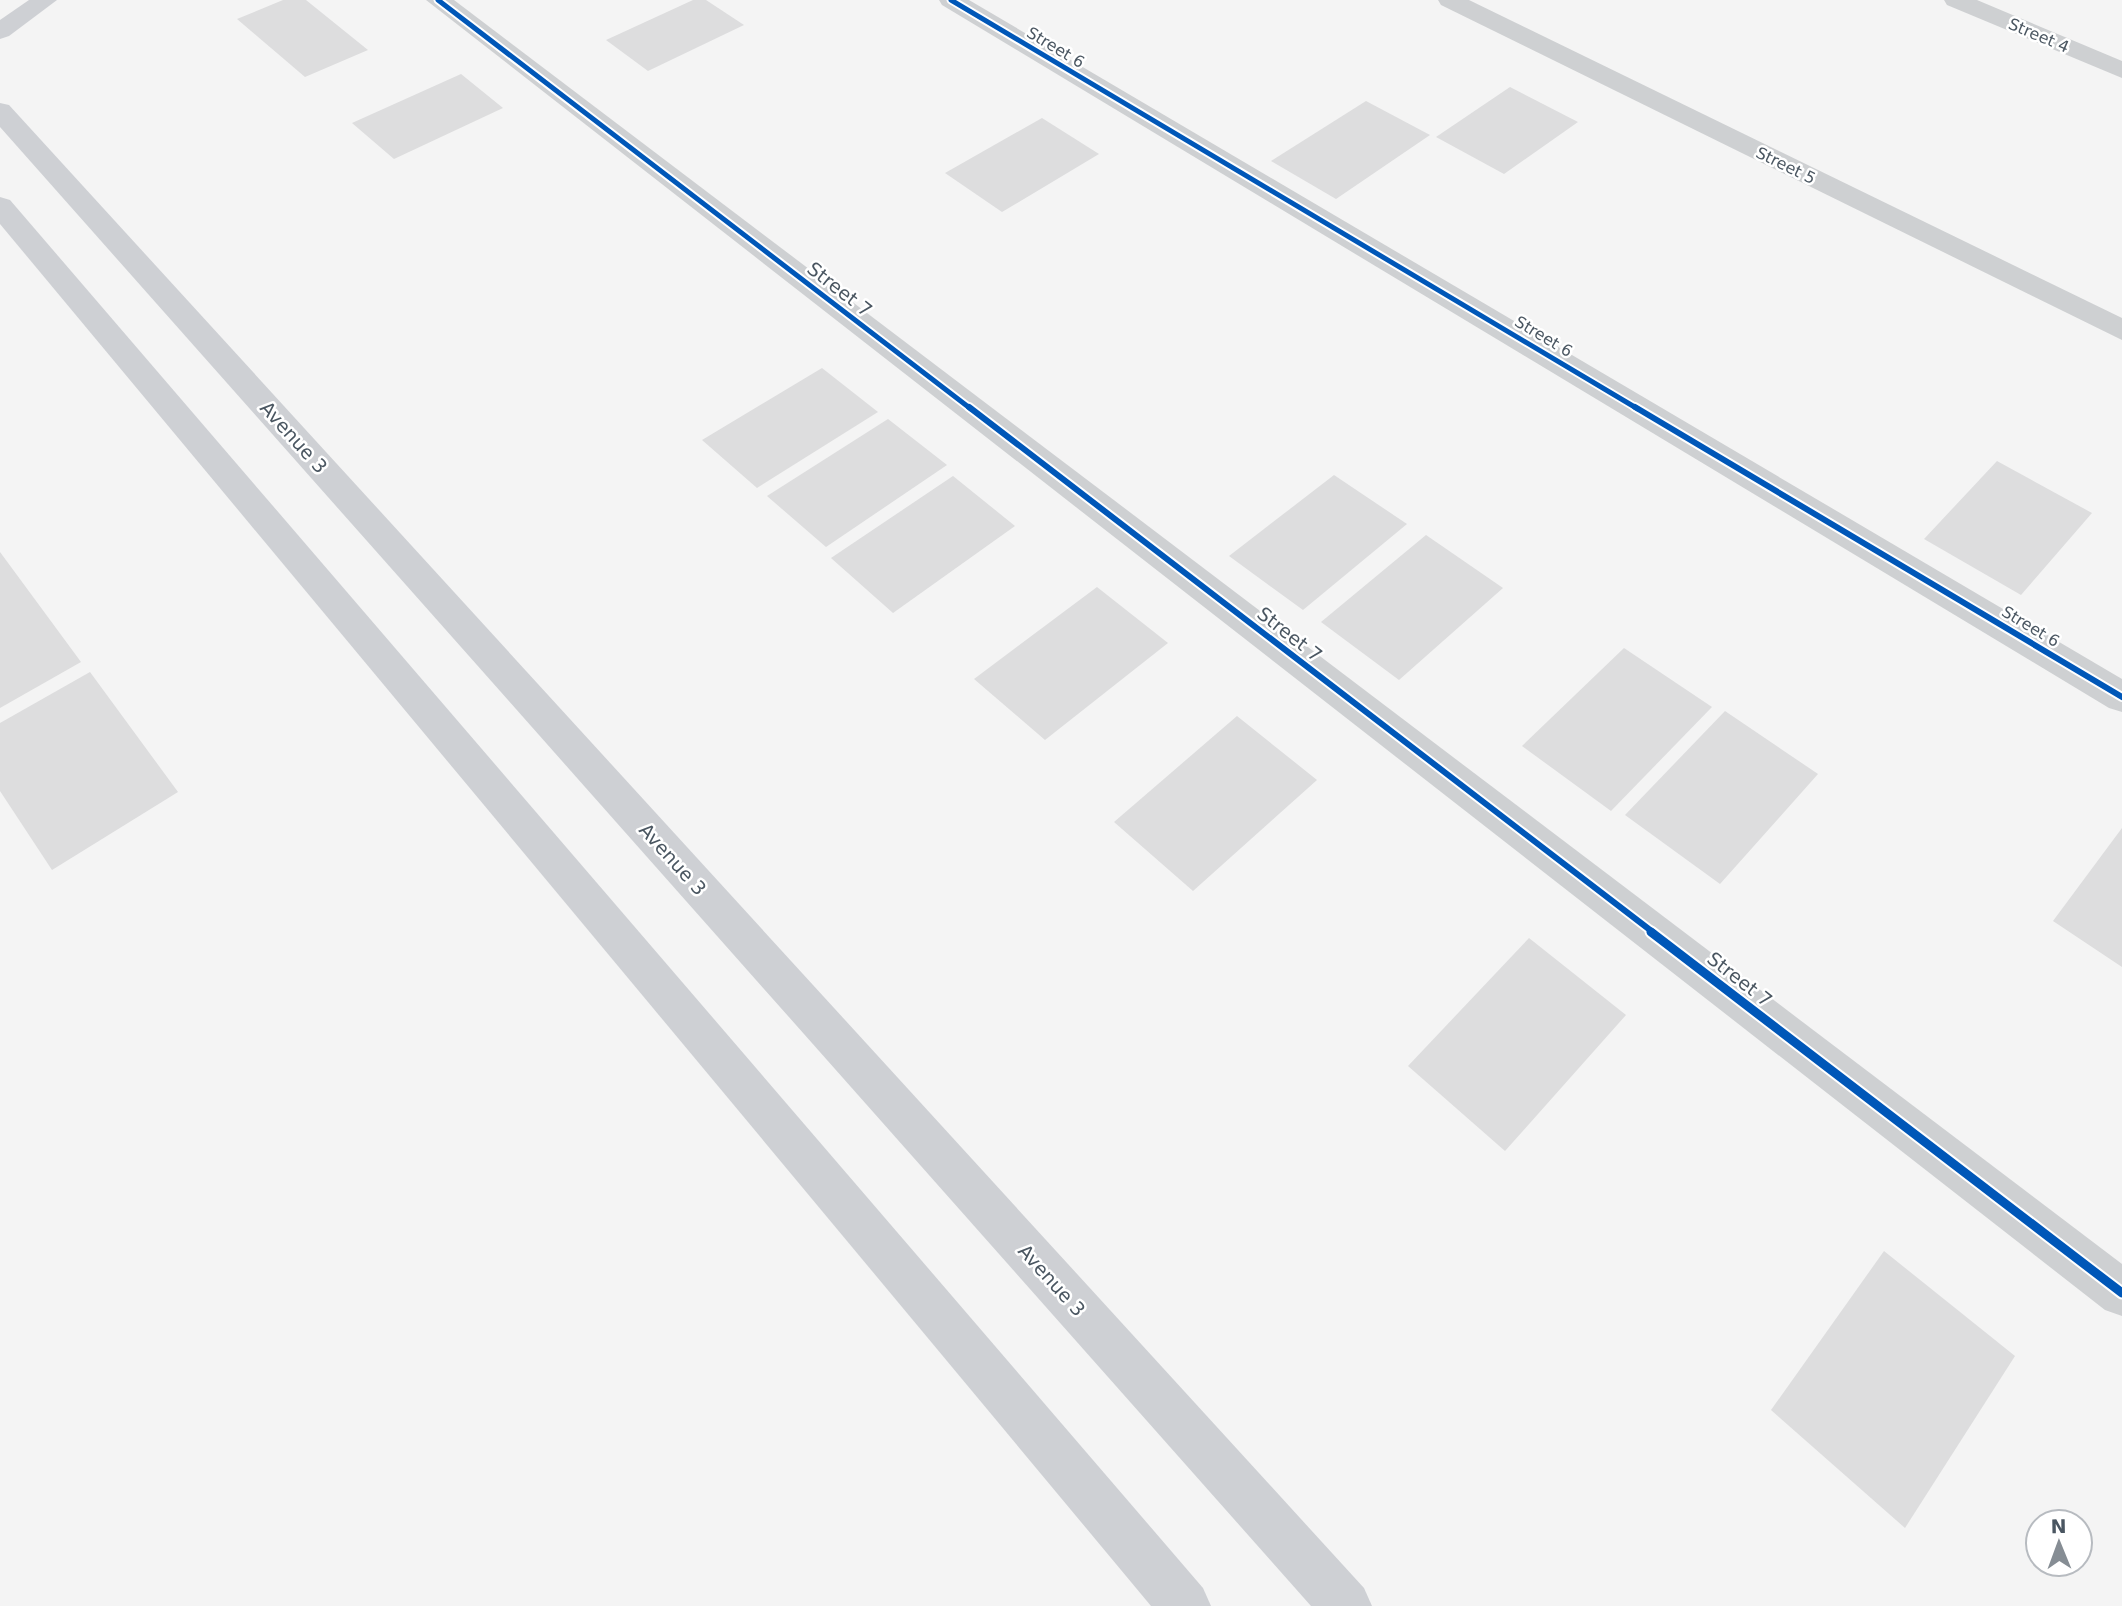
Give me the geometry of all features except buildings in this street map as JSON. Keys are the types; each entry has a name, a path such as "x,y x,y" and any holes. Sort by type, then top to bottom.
{"main road":[{"path":"0,31 46,0"},
{"name":"Avenue 3","path":"0,111 1346,1606"},
{"path":"0,206 1185,1606"}],"street":[{"name":"Street 7","path":"438,0 2122,1293"},
{"name":"Street 6","path":"951,0 2122,697"},
{"name":"Street 5","path":"1450,0 2122,330"},
{"name":"Street 4","path":"1956,0 2122,70"}],"cycle path":[{"path":"438,0 2122,1293"},
{"path":"951,0 2122,697"}]}
